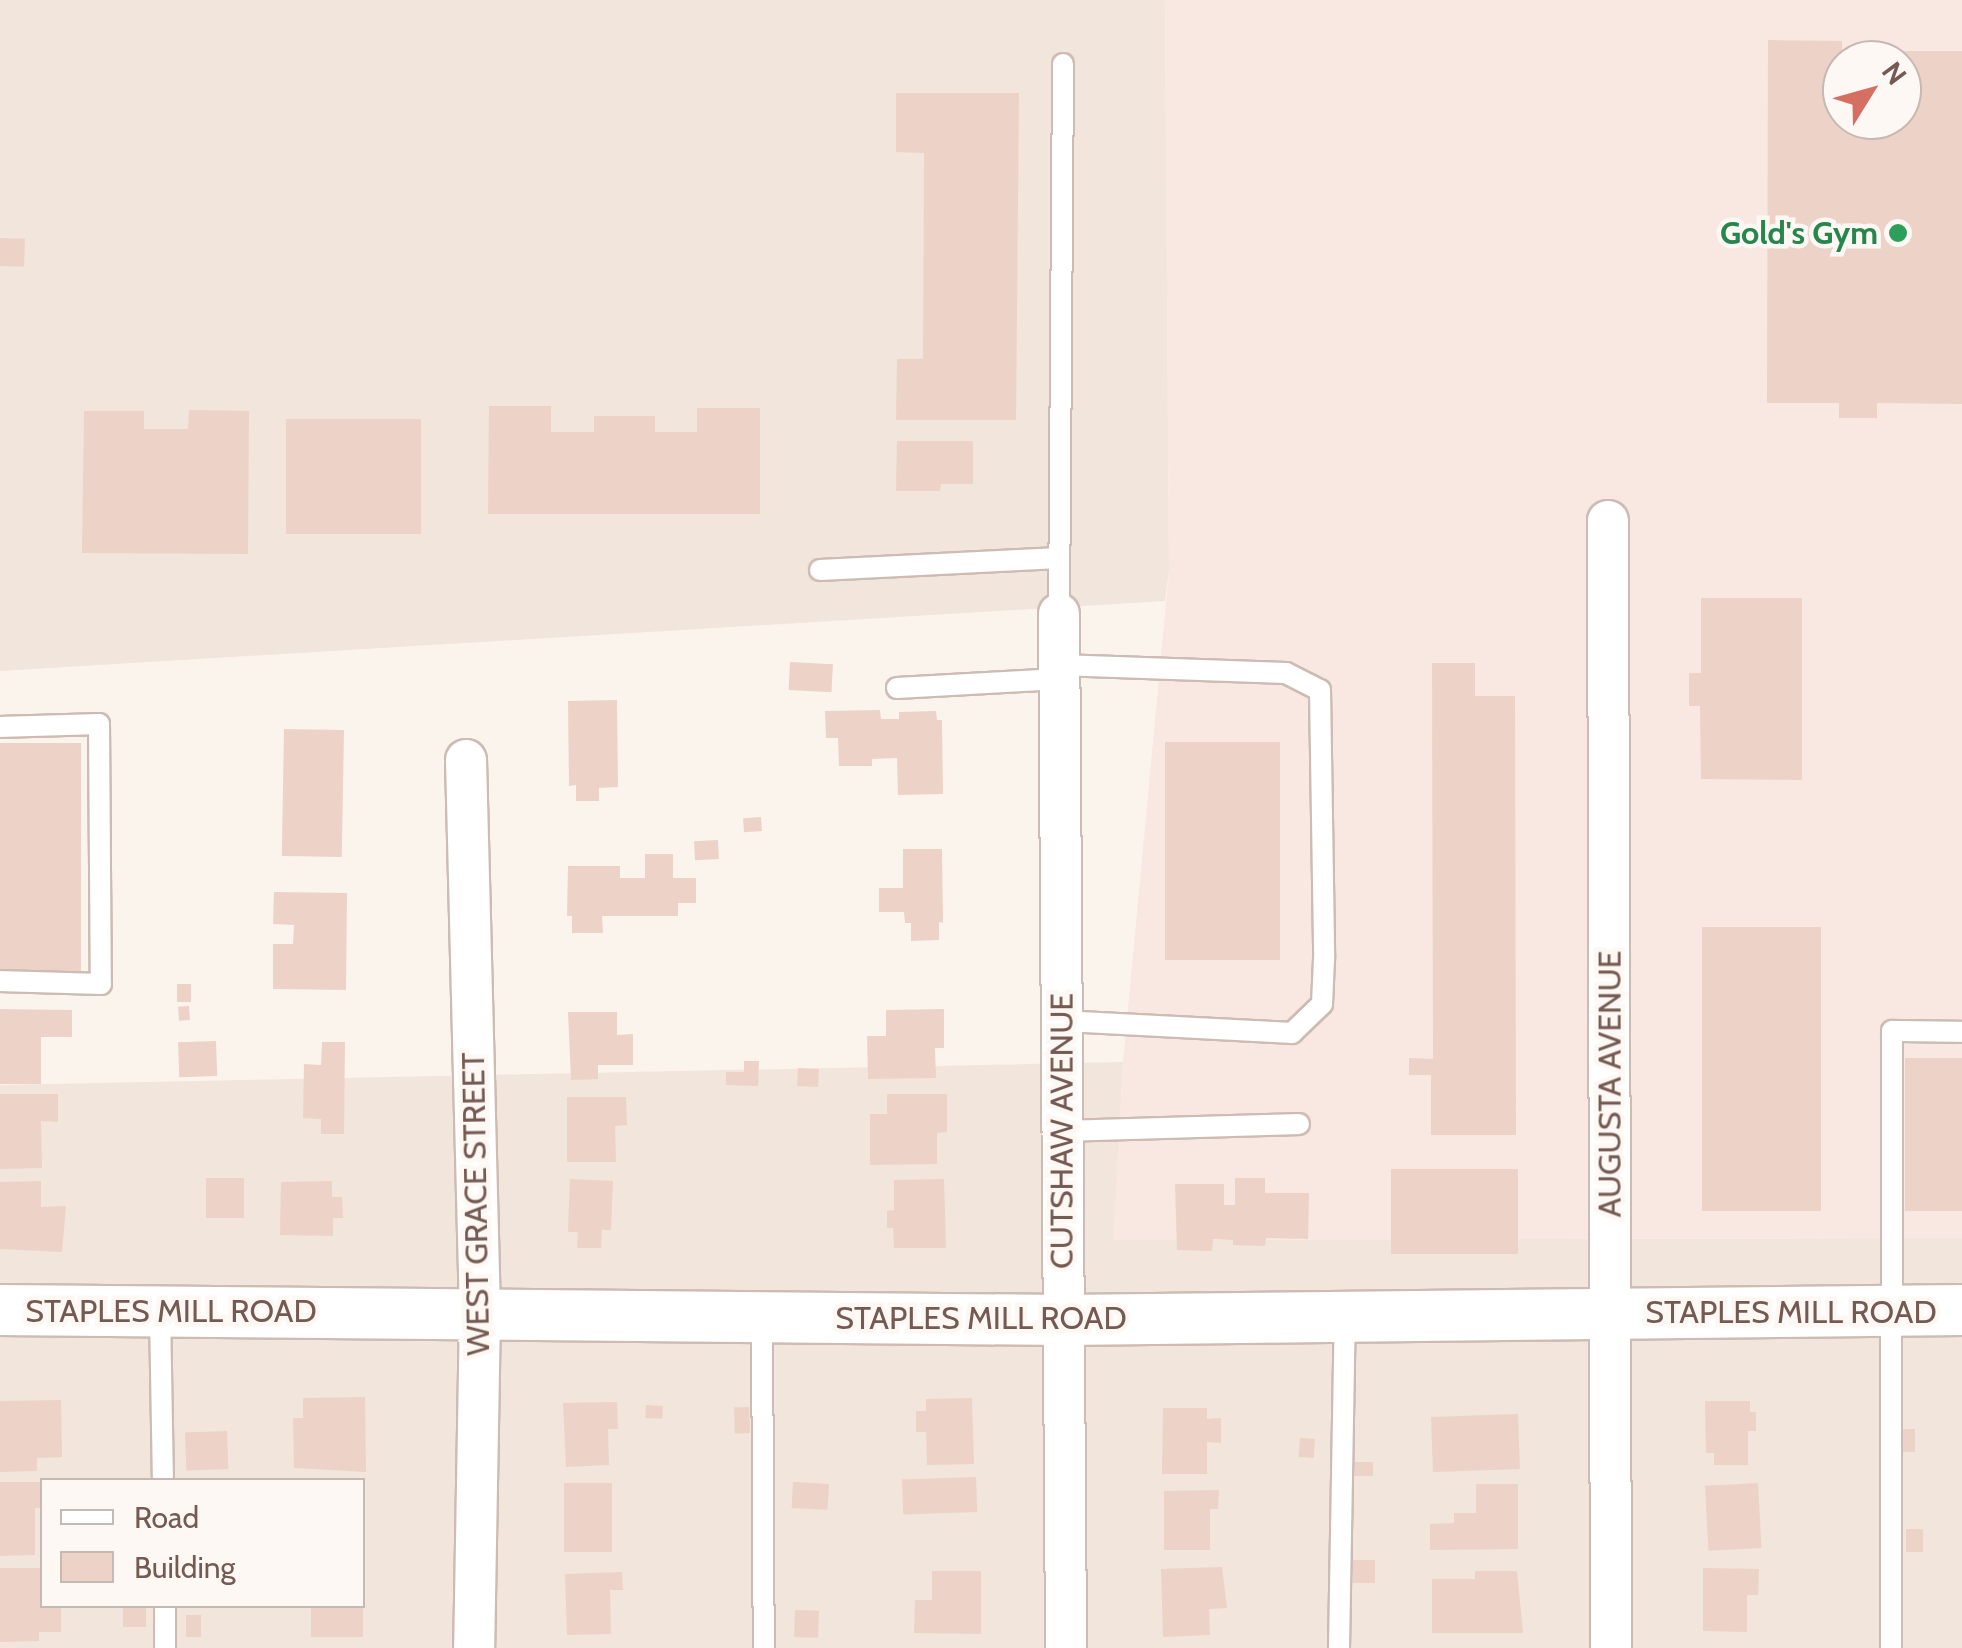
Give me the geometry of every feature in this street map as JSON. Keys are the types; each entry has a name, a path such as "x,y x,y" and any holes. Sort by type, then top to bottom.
{"street":[{"name":"AUGUSTA AVENUE","path":"1608,521 1611,1648"},
{"name":"CUTSHAW AVENUE","path":"1059,614 1066,1648"},
{"name":"WEST GRACE STREET","path":"466,760 480,1313 474,1648"},
{"name":"STAPLES MILL ROAD","path":"0,1310 1064,1320 1962,1310"}],"lane":[{"path":"1059,614 1063,64"},
{"path":"820,570 1059,558"},
{"path":"897,688 1059,672 1286,672 1320,690 1322,1004 1292,1034 1062,1021"},
{"path":"0,727 99,724 100,984 0,981"},
{"path":"1891,1648 1892,1031 1962,1032"},
{"path":"1063,1131 1299,1124"},
{"path":"160,1310 163,1478"},
{"path":"762,1316 764,1648"},
{"path":"1339,1648 1345,1316"},
{"path":"165,1608 166,1648"}],"shaded area":[{"path":"0,0 1165,0 1169,571 1165,601 0,671"},
{"path":"1165,0 1962,0 1962,1238 1113,1240 1123,1062 1169,571"},
{"path":"1123,1062 1114,1240 1962,1238 1962,1648 0,1648 0,1085"}],"building":[{"path":"1768,40 1822,41 1822,140 1922,140 1922,51 1962,51 1962,404 1877,403 1877,418 1839,418 1839,403 1767,403"},
{"path":"896,93 1019,93 1016,420 896,420 897,359 923,359 924,153 896,152"},
{"path":"0,238 25,239 24,267 0,266"},
{"path":"489,406 551,406 551,432 594,432 594,416 655,416 655,432 697,432 697,408 760,408 760,514 488,514"},
{"path":"189,410 249,411 248,554 82,553 84,411 144,411 144,429 188,429"},
{"path":"286,419 421,419 421,534 286,534"},
{"path":"897,441 973,441 973,484 941,484 940,491 896,491"},
{"path":"1701,598 1802,598 1802,780 1701,779 1700,706 1689,706 1689,673 1701,673"},
{"path":"790,662 833,664 831,692 789,690"},
{"path":"1432,663 1475,663 1475,696 1515,696 1516,1135 1431,1135 1431,1075 1409,1075 1409,1058 1433,1059"},
{"path":"617,700 618,787 599,788 599,801 576,801 576,785 569,786 568,701"},
{"path":"880,710 881,719 899,719 899,712 936,711 937,720 942,720 943,794 898,795 897,758 872,759 872,766 839,766 838,738 826,738 825,711"},
{"path":"284,729 344,730 342,857 282,856"},
{"path":"1165,742 1280,742 1280,960 1165,960"},
{"path":"0,743 81,743 81,972 0,972"},
{"path":"761,817 762,831 744,832 743,818"},
{"path":"718,840 719,859 695,860 694,841"},
{"path":"903,849 942,849 943,923 939,922 939,940 911,941 911,923 905,923 904,912 879,912 879,888 903,888"},
{"path":"645,854 673,854 673,878 696,878 696,903 678,903 678,916 602,916 603,933 572,933 572,916 567,916 568,866 620,866 620,878 645,878"},
{"path":"274,892 347,893 346,990 273,989 273,944 293,944 294,925 273,924"},
{"path":"1702,927 1821,927 1821,1211 1702,1211"},
{"path":"177,984 191,984 191,1002 177,1002"},
{"path":"189,1006 190,1020 179,1021 178,1007"},
{"path":"0,1009 72,1010 72,1037 41,1037 41,1084 0,1084"},
{"path":"944,1009 944,1048 935,1048 936,1078 868,1079 867,1036 886,1036 886,1010"},
{"path":"568,1012 617,1012 617,1035 633,1034 633,1065 598,1065 598,1079 571,1080"},
{"path":"216,1041 217,1076 179,1077 178,1042"},
{"path":"322,1042 345,1042 344,1134 321,1134 321,1119 303,1118 304,1064 321,1065"},
{"path":"1905,1058 1962,1058 1962,1211 1905,1211"},
{"path":"744,1061 759,1061 758,1086 726,1085 726,1072 744,1072"},
{"path":"798,1068 819,1069 818,1087 797,1086"},
{"path":"0,1094 58,1094 58,1122 41,1121 42,1168 0,1169"},
{"path":"887,1094 947,1094 947,1132 937,1133 937,1164 870,1165 870,1114 887,1114"},
{"path":"567,1097 626,1097 627,1125 615,1126 616,1162 567,1162"},
{"path":"1391,1169 1518,1169 1518,1254 1391,1254"},
{"path":"206,1178 244,1178 244,1218 206,1218"},
{"path":"1235,1178 1265,1178 1265,1193 1309,1193 1308,1239 1266,1238 1265,1246 1233,1245 1233,1240 1213,1239 1212,1251 1177,1250 1175,1184 1224,1184 1224,1205 1235,1205"},
{"path":"570,1179 613,1181 611,1230 602,1230 601,1248 577,1248 578,1232 568,1232"},
{"path":"944,1179 946,1248 894,1248 893,1228 887,1228 887,1211 894,1210 894,1180"},
{"path":"41,1181 41,1207 66,1206 62,1252 0,1249 0,1182"},
{"path":"332,1181 332,1197 342,1197 343,1218 333,1218 333,1236 280,1235 281,1182"},
{"path":"365,1397 366,1472 294,1468 293,1418 303,1418 303,1398"},
{"path":"972,1398 974,1464 927,1465 926,1432 916,1432 916,1411 926,1411 926,1399"},
{"path":"61,1400 62,1457 37,1458 37,1471 0,1472 0,1401"},
{"path":"1705,1401 1750,1401 1750,1412 1756,1412 1756,1431 1748,1431 1748,1465 1714,1465 1714,1453 1706,1453"},
{"path":"617,1402 618,1429 608,1429 609,1465 566,1467 563,1403"},
{"path":"646,1405 663,1406 662,1419 645,1418"},
{"path":"749,1407 750,1433 735,1434 734,1408"},
{"path":"1163,1408 1207,1408 1207,1419 1221,1418 1221,1443 1207,1442 1207,1474 1162,1474"},
{"path":"1518,1414 1520,1469 1433,1472 1431,1417"},
{"path":"1899,1429 1915,1429 1915,1452 1899,1452"},
{"path":"227,1431 228,1469 186,1470 185,1432"},
{"path":"1300,1438 1315,1439 1314,1458 1299,1457"},
{"path":"1353,1462 1373,1462 1373,1476 1353,1476"},
{"path":"976,1477 977,1512 903,1515 902,1480"},
{"path":"0,1482 40,1482 40,1508 35,1508 35,1555 0,1556"},
{"path":"793,1482 829,1484 828,1510 792,1508"},
{"path":"564,1483 612,1483 612,1552 564,1552"},
{"path":"1758,1483 1761,1548 1708,1551 1705,1486"},
{"path":"1476,1484 1518,1484 1518,1549 1430,1550 1430,1524 1454,1523 1454,1513 1476,1513"},
{"path":"1219,1490 1218,1509 1210,1509 1210,1550 1164,1550 1164,1491"},
{"path":"1906,1529 1923,1529 1923,1552 1906,1552"},
{"path":"1353,1560 1375,1560 1375,1583 1353,1583"},
{"path":"1222,1567 1227,1608 1209,1609 1210,1635 1163,1637 1161,1569"},
{"path":"0,1568 40,1568 40,1608 61,1608 61,1632 39,1632 39,1641 0,1642"},
{"path":"1703,1568 1759,1569 1758,1595 1747,1595 1747,1632 1703,1631"},
{"path":"932,1571 981,1571 981,1634 914,1633 915,1600 932,1600"},
{"path":"1475,1571 1517,1571 1523,1633 1432,1633 1432,1579 1475,1579"},
{"path":"622,1572 623,1590 610,1590 611,1634 567,1635 565,1574"},
{"path":"123,1608 146,1608 146,1627 123,1627"},
{"path":"311,1608 363,1608 363,1637 311,1637"},
{"path":"795,1610 819,1611 818,1638 794,1637"},
{"path":"186,1615 201,1615 201,1637 186,1637"}],"place":[{"name":"Gold's Gym","path":"1898,233"}]}
